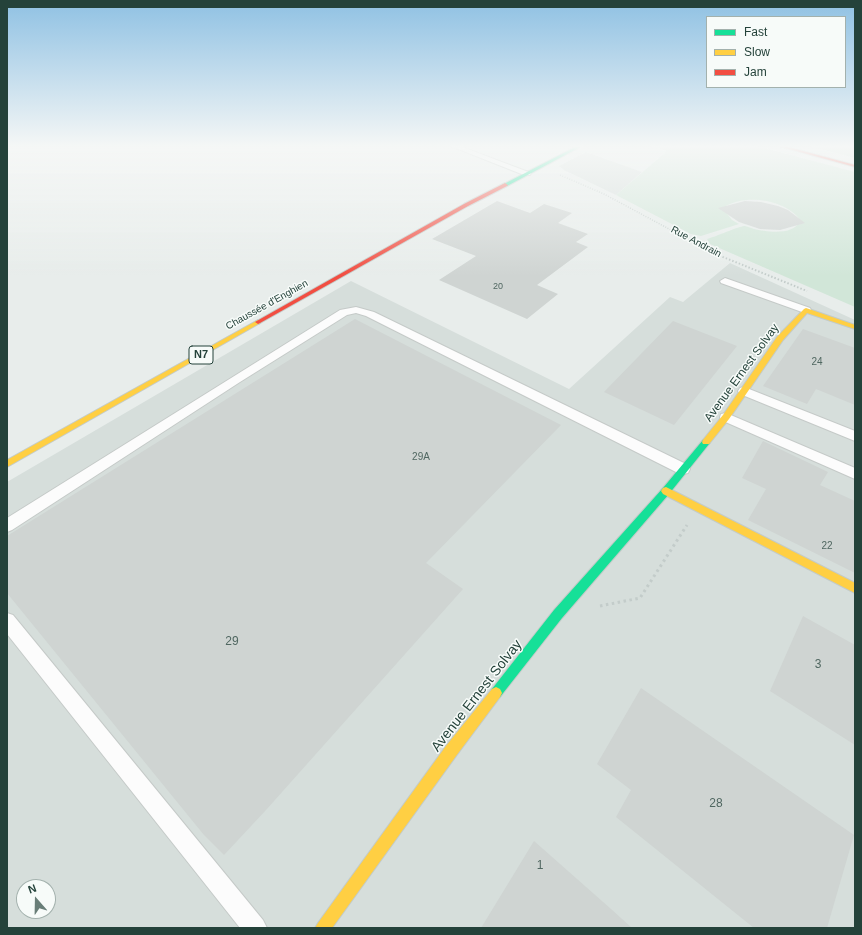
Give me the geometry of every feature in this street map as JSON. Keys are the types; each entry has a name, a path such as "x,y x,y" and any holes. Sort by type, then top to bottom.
{"main road":[{"name":"Chaussée d'Enghien","path":"7,464 497,189"},
{"path":"806,310 855,327"},
{"name":"Avenue Ernest Solvay","path":"323,928 451,751 558,614 666,491 726,417 780,339 806,310"},
{"path":"666,491 855,588"}],"lane":[{"path":"725,281 806,310"},
{"path":"7,526 256,366 344,312 356,310 370,314 683,469"},
{"path":"744,391 855,436"},
{"path":"726,417 855,474"},
{"path":"7,621 255,928"}],"path":[{"name":"Rue Andrain","path":"591,189 723,257 807,292"},
{"path":"595,606 640,598 698,508"}],"shaded area":[{"path":"603,189 623,189 616,195"},
{"path":"730,263 855,320 855,928 7,928 7,482 351,281 569,389 670,297 683,302"}],"green space":[{"path":"623,189 855,189 855,307 710,244 707,239 745,226 773,232 793,229 800,220 794,213 785,208 766,201 744,200 735,202 726,206 725,211 732,220 739,224 701,236 691,234 616,195"}],"building":[{"path":"497,201 530,213 544,204 572,213 558,223 588,234 576,242 588,247 537,285 558,294 527,319 439,280 476,256 432,239"},
{"path":"745,201 761,202 778,206 788,210 805,223 780,230 760,229 739,222 718,208"},
{"path":"355,319 561,425 426,563 463,589 224,855 204,835 7,593 7,536"},
{"path":"673,321 737,346 674,425 604,392"},
{"path":"803,329 855,348 855,405 816,389 807,404 763,386"},
{"path":"763,441 828,472 820,485 855,501 855,573 748,520 766,489 742,478"},
{"path":"803,616 855,645 855,745 770,691"},
{"path":"641,688 854,835 827,928 754,928 616,817 631,790 597,764"},
{"path":"534,841 611,909 632,928 481,928"}],"traffic: fast":[{"path":"496,693 558,614 666,491 706,442"}],"traffic: slow":[{"path":"706,442 726,417 780,339 806,310 855,327"},
{"path":"7,464 258,322"},
{"path":"666,491 855,588"},
{"path":"323,928 451,751 496,693"}],"traffic: jam":[{"path":"258,322 466,205 498,189"}]}
